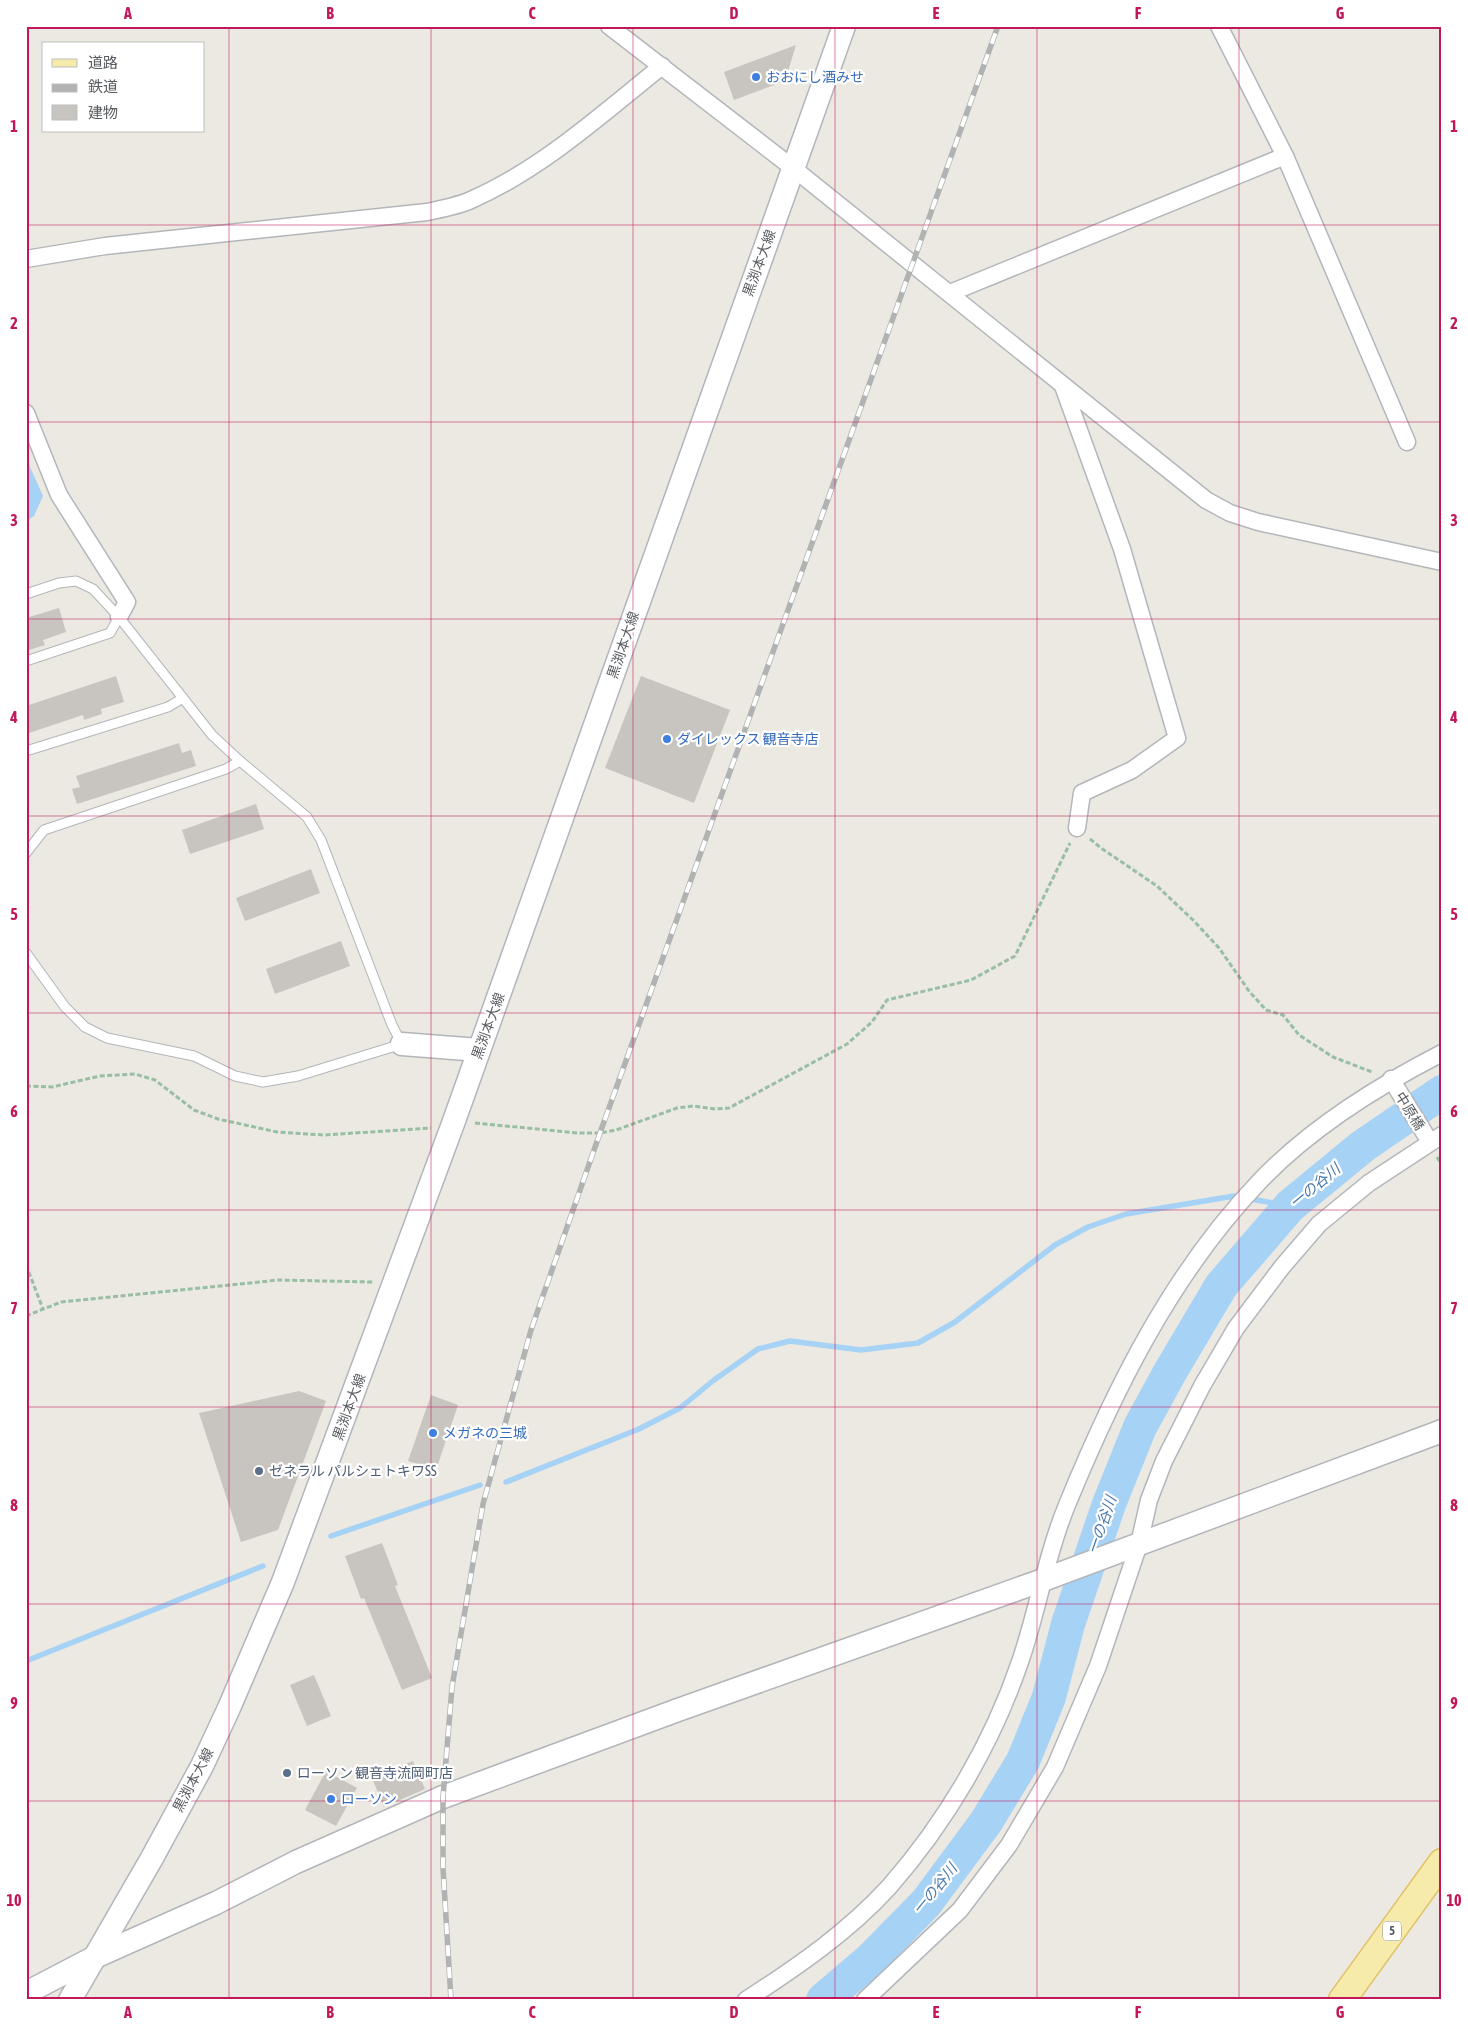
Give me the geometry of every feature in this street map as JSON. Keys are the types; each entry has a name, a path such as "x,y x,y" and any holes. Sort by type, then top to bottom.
{"main road":[{"name":"黒渕本大線","path":"70,2000 202,1766 251,1658 311,1509 444,1124 479,1050 844,26"},
{"path":"402,1044 479,1050"},
{"path":"26,1993 95,1957 216,1903 296,1862 443,1796 1043,1580 1442,1431"},
{"name":"5","path":"1342,2000 1442,1862"}],"street":[{"path":"609,26 793,168 1206,500 1230,513 1258,522 1442,562"},
{"path":"1219,26 1285,156 1407,442"},
{"path":"26,259 106,246 427,212 469,201 509,182 570,140 662,66"},
{"path":"950,293 1285,156"},
{"path":"1063,386 1122,549 1177,738 1132,770 1082,793 1078,828"},
{"path":"26,413 60,495 127,602 118,617"},
{"path":"746,2000 793,1970 838,1934 887,1889 929,1838 964,1782 991,1733 1020,1664 1040,1597 1043,1580 1066,1508 1100,1430 1152,1327 1196,1260 1259,1181 1298,1147 1340,1114 1391,1080 1442,1053"},
{"name":"中原橋","path":"1391,1080 1436,1139"},
{"path":"865,2000 960,1910 1009,1845 1055,1767 1098,1666 1139,1544 1149,1500 1164,1461 1202,1386 1236,1328 1282,1267 1319,1224 1369,1183 1436,1139"}],"lane":[{"path":"26,594 59,583 76,581 93,589 118,617 212,735 240,761 307,816 321,840 392,1025 402,1044 298,1076 263,1082 235,1076 194,1056 107,1038 85,1027 65,1007 26,953"},
{"path":"26,661 110,633 118,617"},
{"path":"26,751 168,707 183,698"},
{"path":"26,853 44,830 226,769 240,761"}],"path":[{"path":"26,1086 52,1087 100,1076 136,1074 155,1080 194,1110 218,1118 276,1132 324,1135 444,1124 600,1133 616,1130 677,1108 693,1106 715,1110 729,1108 847,1044 872,1022 887,1000 970,980 1015,956 1078,828 1101,848 1157,886 1193,920 1219,948 1249,991 1266,1010 1283,1015 1299,1035 1333,1057 1391,1080"},
{"path":"26,1264 43,1309"},
{"path":"26,1316 61,1302 278,1280 358,1280 379,1282"}],"water":[{"path":"26,458 43,496 34,516 26,521"}],"building":[{"name":"おおにし酒みせ","path":"796,45 785,81 734,100 724,72"},
{"path":"59,608 66,632 43,640 45,645 26,651 26,618"},
{"path":"116,676 124,702 101,709 102,714 84,720 83,715 26,734 26,706"},
{"name":"ダイレックス 観音寺店","path":"641,676 730,710 694,803 605,768"},
{"path":"179,743 182,753 191,750 196,766 77,804 72,789 80,787 76,776"},
{"path":"256,804 264,829 190,854 182,830"},
{"path":"311,869 320,893 245,921 236,898"},
{"path":"341,941 350,966 275,994 266,969"},
{"name":"ゼネラル パルシェトキワSS","path":"299,1391 326,1401 278,1530 241,1542 199,1413"},
{"name":"メガネの三城","path":"431,1395 458,1405 436,1470 408,1461"},
{"path":"382,1543 398,1585 395,1586 432,1678 402,1690 364,1598 361,1599 345,1556"},
{"path":"314,1675 331,1716 307,1726 290,1685"},
{"path":"413,1761 425,1789 384,1807 372,1778"},
{"name":"ローソン","path":"326,1771 357,1788 336,1826 305,1810"}],"waterway":[{"name":"一の谷川","path":"823,2000 871,1959 926,1903 986,1822 1023,1761 1049,1697 1068,1624 1109,1504 1140,1427 1221,1286 1290,1206 1363,1146 1442,1092"},
{"path":"506,1482 639,1429 680,1408 714,1380 758,1349 790,1341 861,1350 918,1343 955,1322 1055,1245 1088,1227 1126,1214 1234,1196 1290,1206"},
{"path":"331,1536 480,1485"},
{"path":"26,1661 263,1566"}],"railway":[{"path":"451,2000 443,1868 443,1797 452,1687 483,1504 531,1330 998,26"}],"place":[{"name":"おおにし酒みせ","path":"756,77"},
{"name":"ダイレックス 観音寺店","path":"667,739"},
{"name":"メガネの三城","path":"433,1433"},
{"name":"ゼネラル パルシェトキワSS","path":"259,1471"},
{"name":"ローソン 観音寺流岡町店","path":"287,1773"},
{"name":"ローソン","path":"331,1799"}]}
